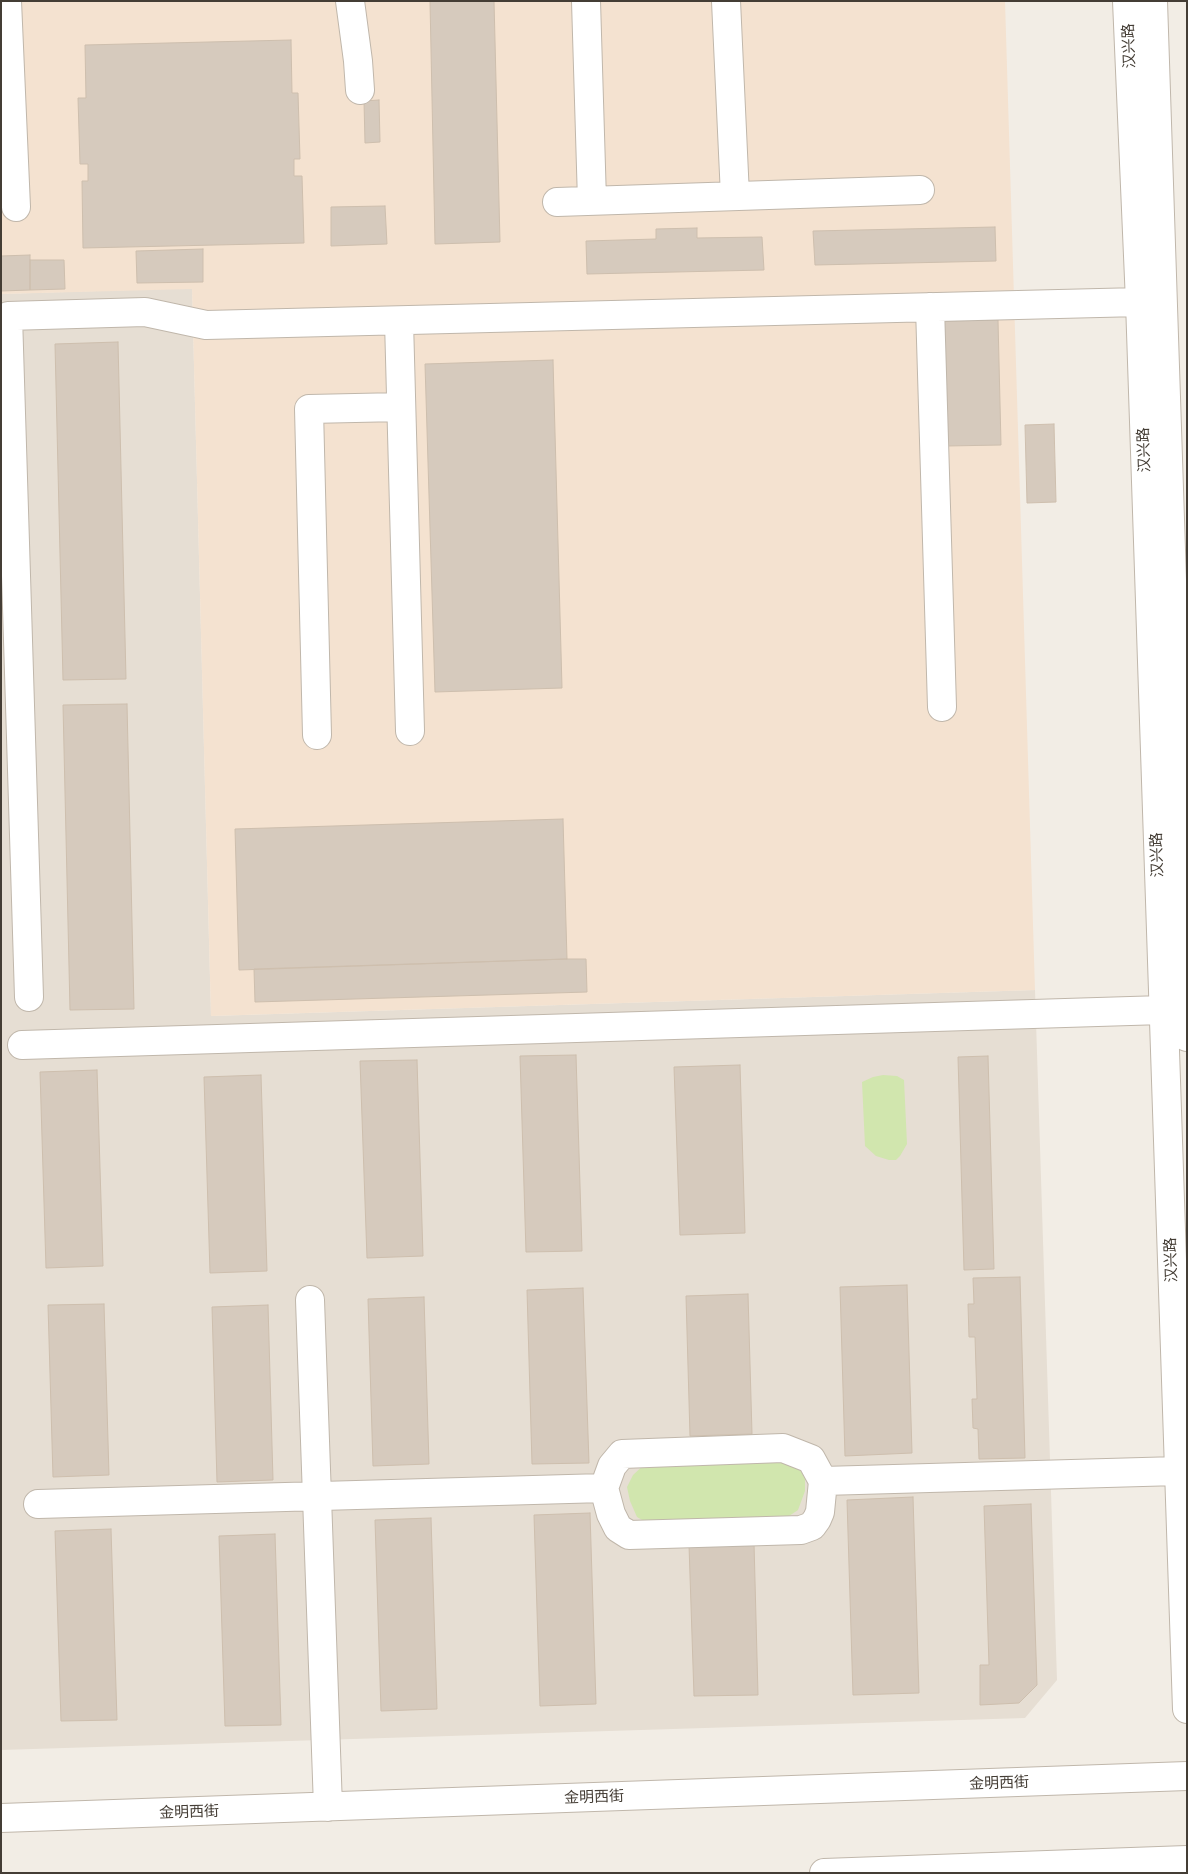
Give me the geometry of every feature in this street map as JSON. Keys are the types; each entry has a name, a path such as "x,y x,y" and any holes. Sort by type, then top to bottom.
{"street":[{"path":"7,1 16,208"},
{"path":"350,1 360,90"},
{"path":"586,1 592,201"},
{"path":"726,1 735,196"},
{"name":"汉兴路","path":"1127,1 1140,302 1187,1709"},
{"name":"汉兴路","path":"1153,1 1187,1037"},
{"path":"557,202 920,190"},
{"path":"29,997 8,316 145,312 206,325 1140,302"},
{"path":"930,307 942,707"},
{"path":"399,320 410,731"},
{"path":"317,735 309,409 401,407"},
{"path":"22,1045 1163,1010"},
{"path":"310,1300 328,1807"},
{"path":"782,1448 810,1458 823,1481 820,1512 812,1526 802,1530 773,1531 629,1535 618,1528 611,1514 604,1488 612,1466 622,1454 782,1448"},
{"path":"823,1481 1178,1471"},
{"path":"38,1504 604,1488"},
{"name":"金明西街","path":"1,1818 1187,1776"},
{"path":"824,1873 1187,1860"}],"shaded area":[{"path":"1,1 1005,1 1035,990 211,1016 192,289 1,294"},
{"path":"192,288 211,1016 1035,990 1057,1680 1025,1718 1,1750 1,294"}],"green space":[{"path":"883,1075 897,1076 904,1080 907,1144 896,1160 876,1156 865,1146 862,1082"},
{"path":"780,1458 800,1469 805,1479 805,1491 798,1510 783,1520 649,1524 637,1517 630,1501 627,1487 633,1475 646,1463"}],"building":[{"path":"430,1 494,1 500,242 435,244"},
{"path":"291,40 292,93 298,93 300,159 294,159 294,176 302,176 304,243 83,248 82,181 88,181 88,164 80,164 78,98 86,98 85,45"},
{"path":"379,100 380,142 365,143 364,101"},
{"path":"385,206 387,244 331,246 331,207"},
{"path":"995,227 996,261 815,265 813,231"},
{"path":"697,228 697,238 762,237 764,270 587,274 586,241 656,239 656,229"},
{"path":"203,249 203,282 137,283 136,251"},
{"path":"30,255 30,290 1,291 1,256"},
{"path":"30,260 64,260 65,289 30,290"},
{"path":"998,320 1001,445 947,446 944,321"},
{"path":"118,342 126,679 63,680 55,344"},
{"path":"553,360 562,688 435,692 425,364"},
{"path":"1054,424 1056,502 1027,503 1025,425"},
{"path":"127,704 134,1009 70,1010 63,705"},
{"path":"563,819 567,959 239,970 235,829"},
{"path":"586,959 587,992 255,1002 254,969"},
{"path":"576,1055 582,1251 526,1252 520,1056"},
{"path":"988,1056 994,1269 964,1270 958,1057"},
{"path":"417,1060 423,1256 367,1258 360,1061"},
{"path":"740,1065 745,1233 680,1235 674,1067"},
{"path":"97,1070 103,1266 46,1268 40,1072"},
{"path":"261,1075 267,1271 210,1273 204,1077"},
{"path":"1020,1277 1025,1458 979,1459 978,1429 973,1428 972,1399 977,1399 975,1337 969,1337 968,1304 974,1304 973,1278"},
{"path":"907,1285 912,1453 845,1456 840,1287"},
{"path":"583,1288 589,1463 532,1464 527,1290"},
{"path":"748,1294 752,1434 690,1436 686,1296"},
{"path":"424,1297 429,1464 373,1466 368,1299"},
{"path":"104,1304 109,1475 53,1477 48,1305"},
{"path":"268,1305 273,1480 217,1482 212,1307"},
{"path":"913,1497 919,1693 853,1695 847,1500"},
{"path":"1031,1504 1037,1685 1019,1703 980,1705 980,1665 989,1665 984,1506"},
{"path":"590,1513 596,1704 540,1706 534,1515"},
{"path":"431,1518 437,1709 381,1711 375,1520"},
{"path":"111,1529 117,1720 61,1721 55,1531"},
{"path":"275,1534 281,1725 225,1726 219,1536"},
{"path":"754,1543 758,1695 694,1696 689,1545"}]}
